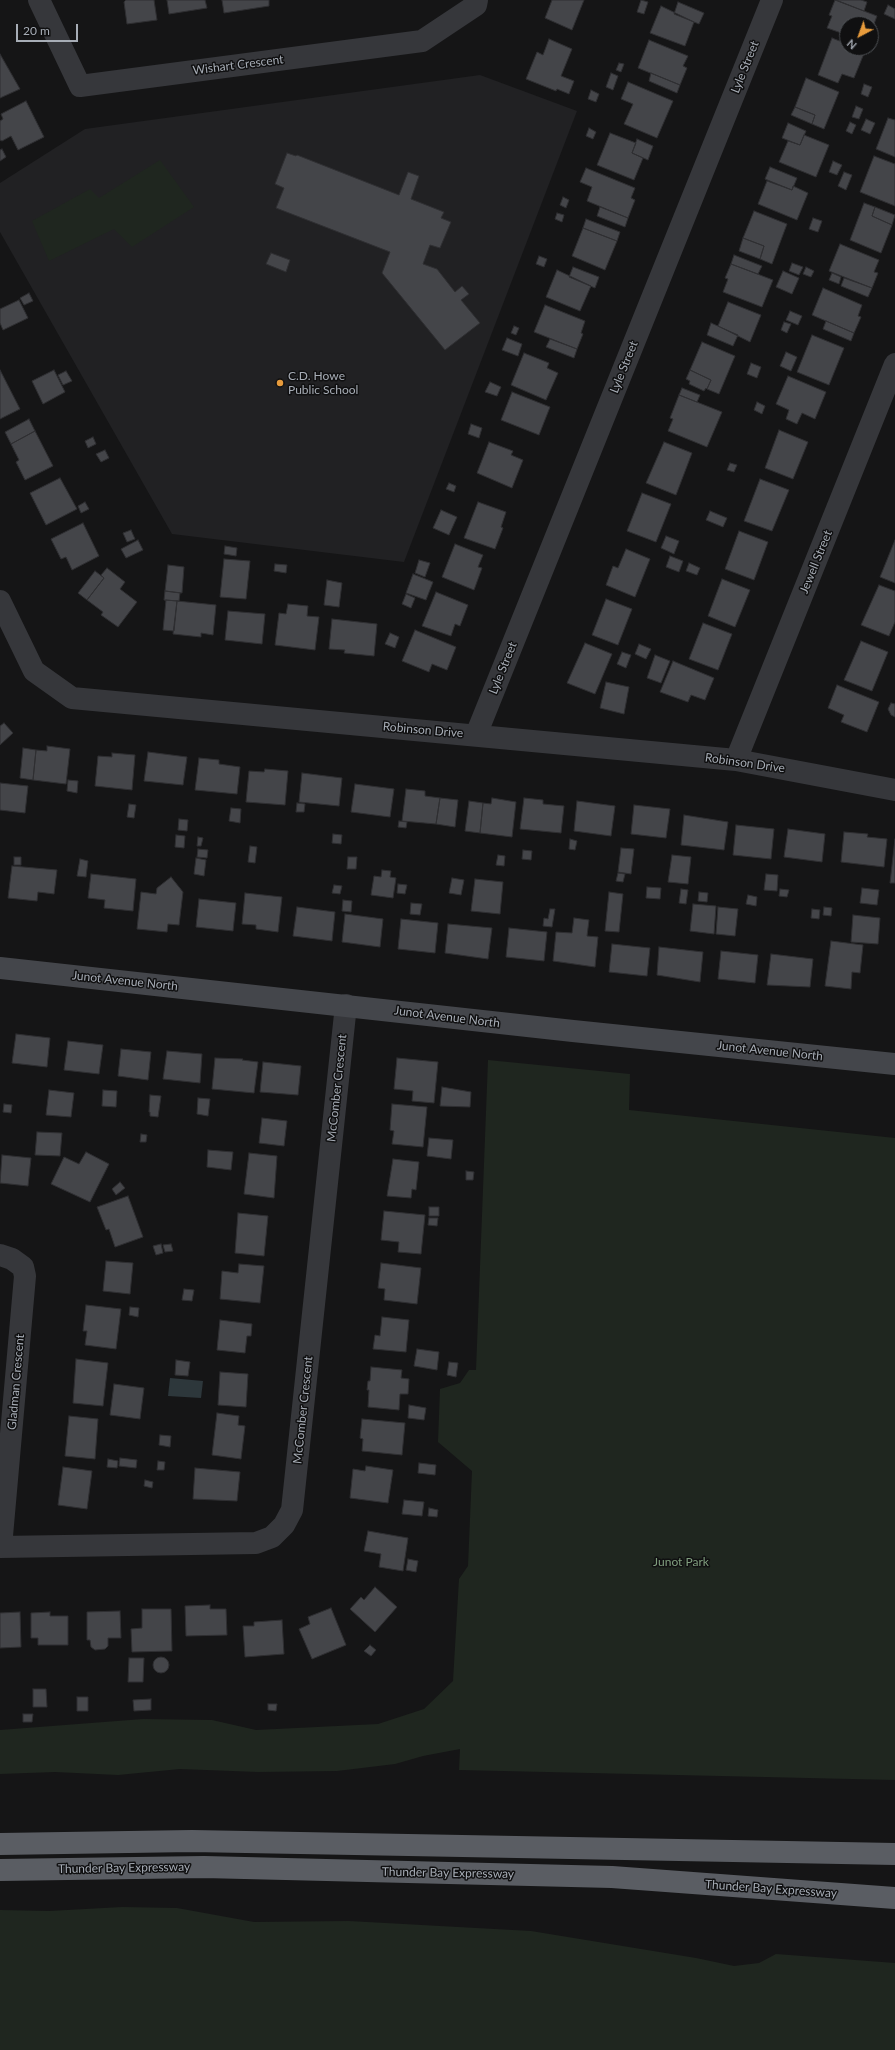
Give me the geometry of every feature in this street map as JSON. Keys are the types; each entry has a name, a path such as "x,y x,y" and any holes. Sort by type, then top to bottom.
{"highway":[{"path":"0,1844 192,1841 895,1854"},
{"name":"Thunder Bay Expressway","path":"0,1870 204,1867 612,1877 895,1898"}],"main road":[{"name":"Junot Avenue North","path":"0,968 573,1031 895,1064"}],"street":[{"name":"Wishart Crescent","path":"39,0 80,86 422,41 476,5 477,0"},
{"name":"Lyle Street","path":"476,735 772,0"},
{"name":"Jewell Street","path":"736,760 895,364"},
{"name":"Robinson Drive","path":"0,601 34,671 72,698 736,760 895,790"},
{"name":"McComber Crescent","path":"1,1547 256,1543 272,1537 284,1526 292,1510 346,1005"},
{"name":"Gladman Crescent","path":"0,1255 12,1259 23,1267 26,1276 1,1547"}],"shaded area":[{"name":"C.D. Howe Public School","path":"480,75 577,111 404,562 172,534 0,232 0,183 85,129"},
{"path":"170,1378 203,1381 201,1398 168,1396"}],"green space":[{"path":"160,160 194,207 132,247 114,229 49,261 32,221 90,189 99,198"},
{"name":"Junot Park","path":"488,1060 630,1074 629,1110 895,1138 895,1780 459,1770 460,1749 423,1756 395,1764 337,1771 258,1772 180,1769 118,1775 55,1772 0,1774 0,1730 143,1719 212,1720 256,1730 378,1724 424,1709 453,1681 459,1579 468,1566 472,1471 438,1442 440,1389 460,1383 469,1370 476,1370"},
{"path":"122,1907 177,1908 254,1922 349,1921 531,1931 696,1958 734,1966 759,1963 776,1954 895,1963 895,2050 0,2050 0,1910 49,1911"}],"building":[{"path":"126,0 154,0 157,20 127,24 124,2"},
{"path":"167,0 205,0 207,8 169,14"},
{"path":"222,0 269,0 269,6 224,13"},
{"path":"552,0 584,0 572,30 545,18"},
{"path":"641,0 648,2 644,14 637,12"},
{"path":"835,0 877,16 839,16 839,32 827,28 832,16 829,15"},
{"path":"836,0 861,0 867,2 864,11"},
{"path":"678,2 704,13 699,24 674,14"},
{"path":"888,5 895,9 895,19 884,14"},
{"path":"661,6 694,22 685,46 650,33"},
{"path":"832,38 839,41 839,56 863,56 854,78 842,74 838,83 818,75"},
{"path":"549,39 572,49 561,76 574,81 569,94 557,89 556,91 526,79 537,52 543,55"},
{"path":"649,40 688,56 683,66 687,68 680,85 638,68"},
{"path":"0,54 20,89 0,98"},
{"path":"619,63 624,64 621,72 616,70"},
{"path":"611,73 618,76 613,90 606,87"},
{"path":"651,73 680,85 677,93 649,81"},
{"path":"806,78 839,92 824,129 812,124 815,115 795,107"},
{"path":"628,82 673,101 657,138 624,124 633,104 621,99"},
{"path":"864,84 872,87 868,97 861,94"},
{"path":"591,90 599,94 596,102 588,99"},
{"path":"26,101 44,137 18,150 11,136 2,141 0,140 0,121 3,119 1,114"},
{"path":"856,106 863,109 859,119 852,117"},
{"path":"795,107 815,115 812,124 791,115"},
{"path":"888,118 895,120 895,157 876,149"},
{"path":"866,119 875,123 870,134 861,130"},
{"path":"850,122 856,125 852,134 846,131"},
{"path":"788,123 806,131 800,145 782,138"},
{"path":"589,128 596,132 593,139 586,136"},
{"path":"610,133 636,143 632,153 643,158 634,180 597,165"},
{"path":"804,135 829,145 816,177 779,162 788,141 800,145"},
{"path":"637,139 653,146 648,160 632,153"},
{"path":"2,149 6,157 0,161 0,150"},
{"path":"287,153 297,155 399,195 408,172 419,176 411,199 444,212 441,218 451,222 440,248 430,245 423,264 437,269 455,292 462,286 469,294 461,300 480,323 445,350 382,273 390,252 276,208 284,188 275,184"},
{"path":"874,156 895,164 895,206 860,192"},
{"path":"833,161 842,165 837,175 829,172"},
{"path":"770,167 797,178 792,190 765,179"},
{"path":"586,168 635,188 631,198 635,200 628,218 587,201 592,187 580,182"},
{"path":"844,172 852,175 846,190 838,186"},
{"path":"767,181 792,190 793,186 808,193 797,220 758,204"},
{"path":"563,197 569,200 566,208 560,205"},
{"path":"864,203 875,207 872,216 892,225 881,253 850,240"},
{"path":"600,207 628,218 625,227 597,216"},
{"path":"875,207 895,215 892,225 872,216"},
{"path":"754,211 787,224 772,264 760,259 764,246 743,238"},
{"path":"557,213 564,215 562,222 555,219"},
{"path":"813,218 822,221 818,232 809,229"},
{"path":"586,219 620,232 617,241 583,228"},
{"path":"583,228 617,241 605,270 572,256"},
{"path":"743,238 764,246 760,259 739,251"},
{"path":"840,244 879,260 874,272 878,273 872,288 829,271"},
{"path":"271,253 290,260 286,272 266,264"},
{"path":"734,255 762,266 758,274 731,264"},
{"path":"539,256 547,259 544,267 536,264"},
{"path":"792,263 803,267 799,275 789,271"},
{"path":"731,264 773,280 762,307 723,292 728,279 725,278"},
{"path":"573,267 599,277 595,288 569,277"},
{"path":"806,267 814,271 811,277 803,274"},
{"path":"557,270 591,286 580,311 546,297"},
{"path":"783,271 799,278 792,294 776,287"},
{"path":"832,273 841,277 839,284 829,280"},
{"path":"844,278 872,288 868,297 841,286"},
{"path":"823,288 862,305 858,316 861,317 854,333 812,315"},
{"path":"29,293 33,301 24,305 20,298"},
{"path":"19,300 28,318 3,330 0,323 0,309"},
{"path":"728,302 761,315 750,342 718,326"},
{"path":"545,305 585,321 581,333 583,334 577,349 534,332"},
{"path":"790,311 802,316 798,325 786,320"},
{"path":"826,321 854,333 851,341 823,329"},
{"path":"784,322 791,324 787,333 781,330"},
{"path":"711,323 738,335 733,346 707,335"},
{"path":"514,326 519,328 516,335 511,333"},
{"path":"812,335 844,348 829,385 797,372"},
{"path":"507,338 522,344 518,356 502,350"},
{"path":"550,339 577,349 574,358 546,347"},
{"path":"702,342 735,356 719,394 707,389 711,380 690,370"},
{"path":"786,352 797,357 791,371 780,366"},
{"path":"524,353 549,363 547,368 558,373 546,400 511,385"},
{"path":"751,363 761,367 757,378 747,374"},
{"path":"0,370 20,409 0,419"},
{"path":"54,370 65,392 43,404 32,381"},
{"path":"690,370 711,380 707,389 706,388 704,391 689,384 690,381 686,379"},
{"path":"66,371 72,381 63,385 58,375"},
{"path":"788,376 826,392 815,419 802,413 797,424 786,419 789,410 776,404"},
{"path":"490,382 501,387 497,396 485,392"},
{"path":"682,388 700,395 697,402 679,395"},
{"path":"512,392 550,407 539,435 501,420"},
{"path":"679,395 722,412 707,447 668,431 673,419 670,418"},
{"path":"757,402 765,406 762,414 754,410"},
{"path":"29,419 35,431 11,444 5,432"},
{"path":"471,424 482,428 479,438 468,434"},
{"path":"779,430 808,442 793,479 765,468"},
{"path":"35,431 53,466 25,480 16,462 19,460 11,444"},
{"path":"93,437 96,444 88,448 85,441"},
{"path":"489,442 513,451 511,455 523,460 512,488 477,473"},
{"path":"664,442 692,453 676,495 646,483"},
{"path":"105,450 109,458 101,462 96,454"},
{"path":"730,463 737,465 734,472 727,470"},
{"path":"60,478 77,509 46,525 30,493"},
{"path":"760,479 789,490 772,531 744,521"},
{"path":"449,483 456,486 454,492 446,489"},
{"path":"642,493 671,504 656,542 627,531"},
{"path":"85,502 89,509 81,513 78,506"},
{"path":"478,502 506,512 501,527 503,528 495,549 464,538"},
{"path":"441,510 457,517 449,535 433,528"},
{"path":"710,511 727,518 723,527 706,520"},
{"path":"83,523 99,556 72,570 66,557 61,559 51,539"},
{"path":"131,530 135,539 127,542 123,533"},
{"path":"739,531 768,542 754,580 725,569"},
{"path":"666,536 679,541 674,554 661,548"},
{"path":"138,540 143,550 126,558 121,549"},
{"path":"895,540 895,583 880,577"},
{"path":"455,544 483,555 478,567 482,568 474,590 442,577"},
{"path":"225,546 237,548 236,556 224,554"},
{"path":"626,549 650,559 635,597 606,585 613,566 618,568"},
{"path":"670,556 683,561 679,572 666,567"},
{"path":"224,559 250,561 246,599 220,597"},
{"path":"419,560 430,563 425,577 415,573"},
{"path":"689,563 700,568 697,575 686,571"},
{"path":"275,564 287,565 286,573 274,571"},
{"path":"168,565 184,567 182,593 165,591"},
{"path":"107,568 125,582 120,589 137,602 118,627 101,615 103,612 87,600 104,578 101,575"},
{"path":"95,571 104,578 87,600 78,593"},
{"path":"413,574 433,582 426,600 406,593"},
{"path":"722,579 750,590 735,627 708,616"},
{"path":"327,580 342,583 339,607 324,605"},
{"path":"879,585 895,591 895,622 889,636 861,625"},
{"path":"165,591 180,593 179,601 164,600"},
{"path":"436,592 468,605 460,626 455,624 451,636 422,626"},
{"path":"406,594 415,598 411,608 402,604"},
{"path":"606,599 632,609 618,645 592,635"},
{"path":"166,600 177,601 174,631 163,630"},
{"path":"177,601 216,605 213,635 201,633 201,637 173,634"},
{"path":"288,604 308,606 307,616 319,617 315,650 275,645 279,613 286,614"},
{"path":"228,611 265,614 262,644 225,640"},
{"path":"332,619 377,624 374,656 344,653 345,650 329,649"},
{"path":"703,623 732,634 718,670 689,659"},
{"path":"415,630 456,647 447,670 432,664 429,672 402,661"},
{"path":"390,633 399,637 395,648 385,644"},
{"path":"861,641 888,652 872,691 844,680"},
{"path":"585,643 612,654 595,694 567,683"},
{"path":"639,644 651,649 646,659 635,654"},
{"path":"622,652 631,655 626,668 617,664"},
{"path":"655,655 670,661 661,683 647,678"},
{"path":"673,661 714,678 705,700 691,695 688,702 660,692"},
{"path":"606,682 629,687 624,714 600,708"},
{"path":"837,685 879,702 867,732 841,722 844,715 828,708"},
{"path":"891,703 895,704 895,717 891,715 888,709"},
{"path":"4,723 13,733 0,745 0,726"},
{"path":"47,746 70,749 66,784 33,780 36,750 47,751"},
{"path":"23,748 36,750 33,780 20,778"},
{"path":"148,752 187,757 183,785 144,781"},
{"path":"112,753 135,755 132,790 95,786 98,756 112,757"},
{"path":"199,758 219,760 219,764 240,767 237,794 195,790"},
{"path":"265,769 288,771 285,805 246,802 249,771 264,772"},
{"path":"302,773 342,778 339,806 299,802"},
{"path":"68,780 78,781 77,793 67,791"},
{"path":"0,783 28,786 25,813 0,810"},
{"path":"355,784 394,789 390,817 351,812"},
{"path":"406,789 425,791 425,796 440,798 436,824 402,821"},
{"path":"440,798 458,800 455,827 436,824"},
{"path":"492,798 516,802 512,837 480,833 483,803 491,804"},
{"path":"524,798 543,800 543,804 564,806 561,833 520,829"},
{"path":"469,801 483,803 480,833 465,831"},
{"path":"577,801 615,806 611,836 574,831"},
{"path":"297,803 305,804 304,812 296,812"},
{"path":"129,804 136,805 134,818 127,817"},
{"path":"634,805 670,809 666,838 631,834"},
{"path":"231,808 241,809 240,823 229,821"},
{"path":"684,815 728,822 724,850 681,845"},
{"path":"179,819 188,820 187,831 178,830"},
{"path":"399,821 407,822 406,828 398,827"},
{"path":"736,825 774,829 771,859 733,855"},
{"path":"788,829 825,834 822,862 784,857"},
{"path":"844,832 868,834 867,837 887,839 884,867 841,862"},
{"path":"333,834 342,835 341,844 332,843"},
{"path":"176,835 185,836 184,848 175,847"},
{"path":"198,837 203,838 201,846 197,846"},
{"path":"570,839 577,841 575,850 569,849"},
{"path":"895,839 895,883 890,883"},
{"path":"250,846 257,847 255,863 248,862"},
{"path":"621,848 634,849 631,874 618,872"},
{"path":"198,849 208,850 207,858 197,857"},
{"path":"523,850 532,851 531,860 522,859"},
{"path":"498,855 505,856 504,866 496,865"},
{"path":"672,855 691,857 688,884 668,882"},
{"path":"14,857 21,857 21,865 14,865"},
{"path":"348,857 357,857 356,869 347,869"},
{"path":"196,858 206,860 204,876 194,874"},
{"path":"80,859 88,861 86,877 77,876"},
{"path":"12,866 57,870 54,894 38,892 37,901 8,898"},
{"path":"382,870 391,871 390,877 396,878 393,898 371,895 374,876 381,877"},
{"path":"618,873 625,874 623,882 616,881"},
{"path":"91,874 136,879 133,911 104,908 105,900 88,898"},
{"path":"766,874 778,875 777,891 764,890"},
{"path":"171,877 183,892 179,925 168,924 167,932 137,929 141,892 156,894 157,888"},
{"path":"452,878 464,880 461,895 449,893"},
{"path":"475,879 503,882 500,914 471,911"},
{"path":"398,884 407,885 405,894 397,893"},
{"path":"334,885 342,886 340,894 332,893"},
{"path":"647,887 661,888 660,899 646,898"},
{"path":"862,888 879,890 877,905 860,903"},
{"path":"681,889 688,890 686,904 679,903"},
{"path":"780,889 789,890 787,897 779,896"},
{"path":"609,892 623,894 619,932 605,931"},
{"path":"699,892 708,893 707,902 698,901"},
{"path":"245,893 282,897 278,932 256,929 256,925 242,924"},
{"path":"748,895 757,897 756,906 746,904"},
{"path":"199,899 236,903 233,931 196,927"},
{"path":"343,900 352,901 351,912 342,911"},
{"path":"411,903 422,904 420,915 410,914"},
{"path":"693,904 716,906 714,934 690,931"},
{"path":"297,907 335,912 332,941 293,936"},
{"path":"718,907 738,909 735,936 716,934"},
{"path":"824,907 832,908 831,916 823,915"},
{"path":"550,909 555,909 552,927 543,926 544,918 548,919"},
{"path":"812,909 820,910 819,919 811,918"},
{"path":"345,914 383,919 380,947 342,942"},
{"path":"853,915 880,918 878,944 851,942"},
{"path":"574,918 589,920 587,936 598,937 595,967 553,961 556,932 572,933"},
{"path":"401,919 438,923 435,953 398,949"},
{"path":"448,924 492,928 488,959 445,953"},
{"path":"509,928 547,932 544,961 506,957"},
{"path":"831,941 863,945 860,973 852,972 851,989 825,986"},
{"path":"612,944 650,948 647,976 609,972"},
{"path":"659,947 703,952 700,982 657,975"},
{"path":"721,951 758,955 755,983 718,979"},
{"path":"771,954 813,959 810,987 767,985"},
{"path":"16,1034 50,1038 47,1067 12,1063"},
{"path":"68,1041 103,1045 99,1074 64,1070"},
{"path":"121,1049 151,1052 148,1080 118,1076"},
{"path":"167,1051 202,1054 200,1083 163,1079"},
{"path":"215,1058 243,1059 242,1060 258,1062 254,1093 212,1089"},
{"path":"397,1058 438,1062 434,1103 412,1101 413,1091 394,1089"},
{"path":"263,1062 301,1066 298,1095 260,1092"},
{"path":"442,1087 471,1092 470,1107 440,1106"},
{"path":"49,1090 74,1093 71,1117 46,1115"},
{"path":"103,1090 117,1091 116,1107 102,1106"},
{"path":"150,1095 161,1096 158,1117 150,1116"},
{"path":"198,1098 210,1099 208,1116 197,1114"},
{"path":"4,1104 12,1105 11,1113 3,1112"},
{"path":"392,1104 427,1107 423,1147 392,1144 394,1131 390,1130"},
{"path":"262,1118 287,1121 284,1146 259,1143"},
{"path":"37,1132 62,1133 60,1156 35,1155"},
{"path":"141,1134 147,1135 146,1142 140,1142"},
{"path":"429,1138 453,1140 451,1159 427,1156"},
{"path":"208,1150 233,1152 231,1170 207,1167"},
{"path":"86,1152 109,1164 90,1202 51,1184 64,1157 79,1164"},
{"path":"249,1153 277,1156 274,1198 244,1194"},
{"path":"2,1155 31,1158 28,1186 0,1183"},
{"path":"393,1159 419,1162 416,1190 412,1189 411,1198 387,1196"},
{"path":"466,1171 474,1172 473,1180 466,1180"},
{"path":"120,1182 125,1188 116,1195 112,1189"},
{"path":"128,1196 143,1237 115,1247 109,1229 106,1230 97,1207"},
{"path":"429,1207 439,1207 439,1216 429,1216"},
{"path":"384,1211 425,1215 421,1254 398,1252 399,1242 381,1240"},
{"path":"238,1213 268,1216 264,1256 235,1253"},
{"path":"429,1218 438,1218 437,1226 428,1225"},
{"path":"161,1244 163,1253 156,1255 153,1246"},
{"path":"171,1244 173,1251 165,1252 163,1245"},
{"path":"106,1261 133,1263 130,1294 103,1291"},
{"path":"381,1263 421,1268 417,1304 384,1300 385,1289 378,1288"},
{"path":"239,1264 264,1266 260,1303 220,1299 222,1271 238,1273"},
{"path":"184,1289 194,1290 192,1301 182,1300"},
{"path":"86,1305 121,1309 116,1349 85,1345 87,1331 83,1331"},
{"path":"130,1307 139,1308 138,1317 129,1315"},
{"path":"382,1317 409,1320 406,1352 373,1349 375,1335 380,1336"},
{"path":"220,1320 252,1324 251,1336 247,1336 245,1353 217,1350"},
{"path":"417,1349 439,1352 437,1370 414,1366"},
{"path":"76,1359 108,1363 103,1406 73,1403"},
{"path":"176,1360 190,1362 188,1376 175,1375"},
{"path":"449,1362 458,1363 456,1377 447,1375"},
{"path":"371,1367 402,1370 401,1378 409,1379 408,1394 400,1394 399,1410 368,1407 369,1390 367,1390 368,1381 370,1381"},
{"path":"220,1372 248,1374 246,1407 218,1405"},
{"path":"114,1384 144,1388 140,1419 110,1415"},
{"path":"409,1405 426,1408 424,1420 408,1418"},
{"path":"217,1413 239,1416 238,1425 245,1426 241,1459 212,1455"},
{"path":"69,1416 98,1419 95,1459 65,1456"},
{"path":"362,1419 405,1423 402,1455 362,1451 363,1439 360,1438"},
{"path":"160,1435 171,1436 170,1447 159,1445"},
{"path":"120,1458 137,1460 136,1468 119,1466"},
{"path":"108,1459 118,1461 117,1468 107,1467"},
{"path":"158,1461 165,1462 164,1470 157,1470"},
{"path":"419,1463 436,1465 435,1475 418,1473"},
{"path":"366,1466 393,1470 388,1503 350,1498 353,1469 365,1471"},
{"path":"63,1467 92,1471 87,1509 58,1505"},
{"path":"195,1468 240,1472 237,1501 193,1499"},
{"path":"145,1480 153,1482 152,1488 144,1486"},
{"path":"404,1500 424,1502 422,1516 402,1514"},
{"path":"429,1508 438,1510 437,1517 428,1516"},
{"path":"368,1531 408,1538 403,1571 379,1567 381,1554 364,1551"},
{"path":"408,1559 418,1561 416,1572 406,1570"},
{"path":"375,1587 397,1607 375,1632 350,1609 361,1597 364,1600"},
{"path":"210,1605 210,1609 226,1609 227,1635 186,1636 185,1606"},
{"path":"331,1608 346,1645 312,1659 299,1629 310,1624 308,1617"},
{"path":"142,1609 171,1609 172,1651 132,1652 131,1629 142,1628"},
{"path":"120,1611 121,1638 108,1638 108,1646 105,1649 95,1650 91,1647 90,1640 87,1640 87,1612"},
{"path":"20,1612 21,1647 0,1648 0,1613"},
{"path":"50,1612 50,1616 68,1616 68,1645 38,1645 38,1638 31,1638 31,1613"},
{"path":"282,1620 284,1654 245,1657 243,1626 254,1626 254,1622"},
{"path":"370,1645 376,1650 371,1656 364,1651"},
{"path":"161,1657 168,1662 169,1665 164,1672 161,1673 154,1668 153,1665 158,1658"},
{"path":"129,1658 144,1658 143,1682 128,1682"},
{"path":"33,1689 46,1689 47,1707 33,1707"},
{"path":"77,1697 88,1697 88,1711 77,1711"},
{"path":"151,1699 151,1710 134,1711 133,1700"},
{"path":"268,1704 277,1704 276,1711 268,1710"},
{"path":"23,1714 33,1714 32,1722 23,1722"}],"place":[{"name":"C.D. Howe Public School","path":"280,383"}]}
